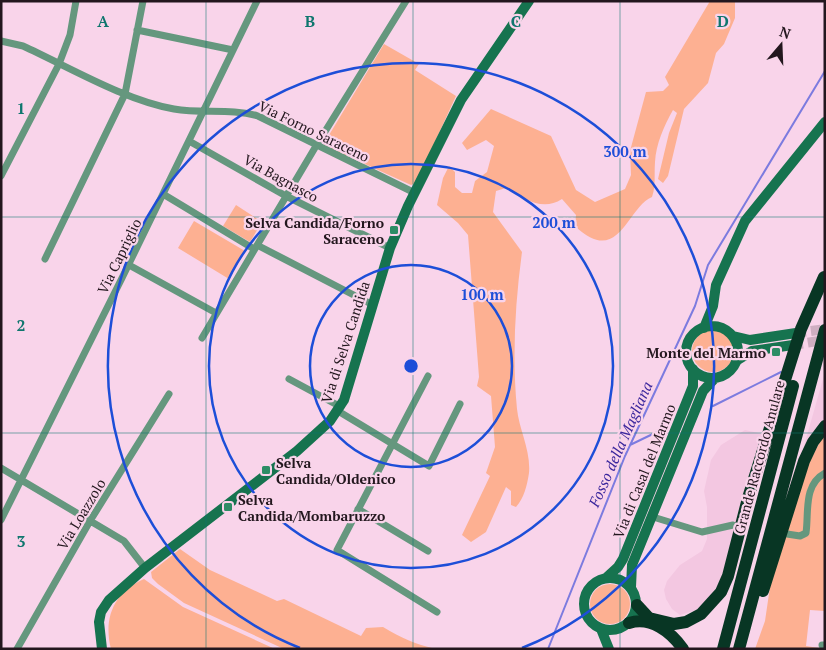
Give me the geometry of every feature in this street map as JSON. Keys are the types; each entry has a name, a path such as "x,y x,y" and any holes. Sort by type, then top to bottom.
{"highway":[{"name":"Grande Raccordo Anulare","path":"723,649 824,275"},
{"path":"637,605 649,618 670,624 686,622 701,614 721,592 738,538 738,523 780,399 801,329 824,275"},
{"path":"743,649 778,535 808,390 825,330"},
{"path":"739,649 807,453 825,426"},
{"path":"629,623 640,621 654,624 670,635 683,649"}],"main road":[{"name":"Via di Selva Candida","path":"102,649 99,622 104,605 145,568 297,451 340,409 390,248 415,193 462,100 529,1"},
{"path":"704,328 713,306 716,285 749,215 825,122"},
{"path":"713,306 722,328 733,336 750,340 796,333"},
{"path":"722,328 704,328 692,335 686,348 688,361 693,369 703,376 715,378 728,372 736,361 752,351 793,345"},
{"path":"733,336 738,348 736,361"},
{"name":"Via di Casal del Marmo","path":"606,578 623,559 693,386 693,369"},
{"name":"Via di Casal del Marmo","path":"631,587 631,570 703,391 715,378"},
{"path":"601,629 617,630 629,623 635,615 637,605 631,587 620,580 606,578 591,586 584,601 588,618 601,629 611,649"},
{"path":"611,649 617,630"}],"street":[{"path":"1,176 59,64 70,35 76,1"},
{"path":"45,259 125,94 143,1"},
{"name":"Via Capriglio","path":"1,520 129,265 257,1"},
{"path":"202,338 316,146 406,1"},
{"path":"137,30 233,50"},
{"name":"Via Forno Saraceno","path":"1,40 14,42 125,94 175,109 238,111 258,116 415,193"},
{"name":"Via Bagnasco","path":"189,140 286,196 390,248"},
{"path":"163,194 256,247 372,305"},
{"path":"129,265 216,314"},
{"path":"428,376 337,550 437,612"},
{"path":"289,379 429,466 460,404"},
{"name":"Via Loazzolo","path":"17,649 90,521 168,394"},
{"path":"1,468 124,541 145,568"},
{"path":"778,535 800,536 806,533 811,489 816,479 825,473"},
{"path":"358,508 428,551"},
{"path":"653,517 702,532 738,523"}],"shaded area":[{"path":"710,1 735,1 735,18 724,44 716,53 708,83 684,109 668,176 663,183 658,179 669,133 677,113 673,110 657,149 652,197 643,203 621,231 612,238 602,241 590,237 575,226 576,215 562,199 555,203 540,204 506,188 496,191 493,212 522,252 516,311 515,370 517,409 527,448 529,473 525,492 516,507 511,505 511,491 506,487 486,532 471,542 462,535 490,476 486,473 495,447 491,396 477,386 479,377 468,235 458,223 437,205 443,178 449,166 455,172 455,187 462,193 472,193 475,181 487,172 494,146 486,140 467,150 462,143 491,109 551,136 576,190 595,202 625,189 631,175 630,151 646,92 663,91 669,85 665,77"},
{"path":"384,44 419,64 415,70 456,96 416,183 411,185 323,145"},
{"path":"236,205 262,222 250,242 223,226"},
{"path":"194,221 245,251 229,279 178,248"},
{"path":"713,330 728,336 734,351 728,366 713,372 698,366 692,351 698,336"},
{"path":"825,372 825,421 802,453"},
{"path":"745,430 763,434 721,579 711,597 699,609 680,615 672,609 666,599 664,590 667,581 680,565 702,551 707,539 707,507 704,491 711,460 721,445"},
{"path":"825,433 825,611 810,610 806,646 825,649 755,649 765,621 771,580 809,462"},
{"path":"180,549 210,570 277,601 284,599 361,636 366,628 383,627 408,640 436,649 284,649 184,603 158,584 152,578 151,572"},
{"path":"144,579 183,607 275,649 111,649 109,627 113,607 125,591"},
{"path":"614,584 621,587 627,593 630,604 629,612 621,621 614,624 606,624 599,621 591,612 590,600 593,593 602,585"}],"waterway":[{"name":"Fosso della Magliana","path":"548,649 625,456 695,306 708,265 825,71"},
{"path":"713,406 781,372"},
{"path":"630,445 659,431"}],"tunnel":[{"path":"796,333 825,329"},
{"path":"793,345 825,340"}],"place":[{"name":"Selva Candida/Forno Saraceno","path":"394,230"},
{"name":"Monte del Marmo","path":"776,352"},
{"name":"Selva Candida/Oldenico","path":"266,470"},
{"name":"Selva Candida/Mombaruzzo","path":"228,507"}]}
